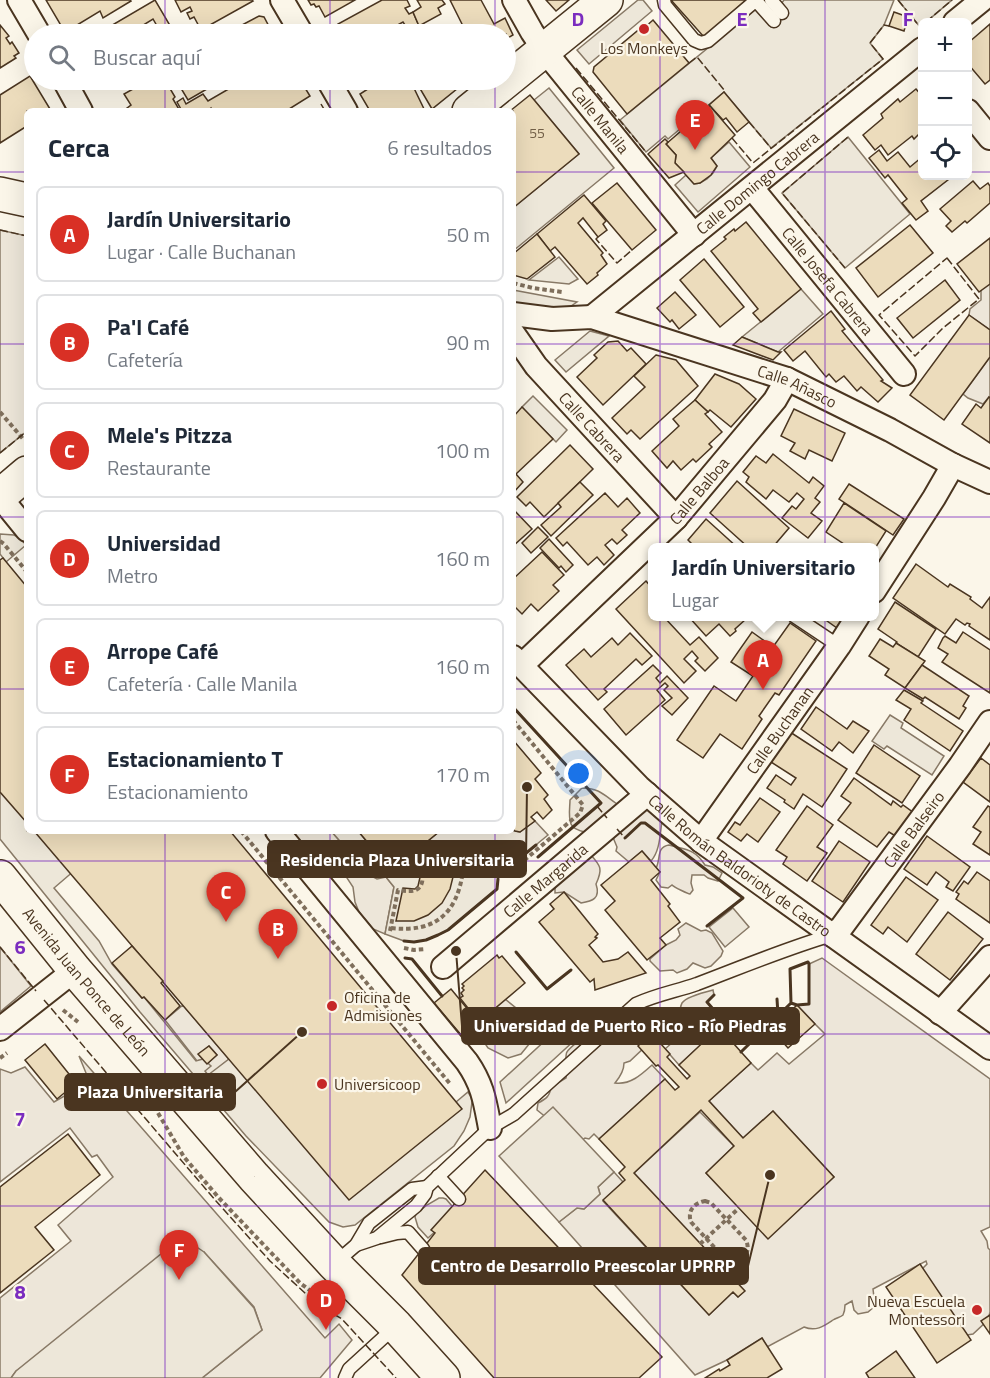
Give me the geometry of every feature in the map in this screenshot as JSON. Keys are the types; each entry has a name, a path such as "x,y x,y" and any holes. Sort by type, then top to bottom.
{"street":[{"path":"19,0 33,24"},
{"path":"282,0 296,24"},
{"name":"Calle Manila","path":"514,0 544,50 694,235"},
{"path":"516,73 606,0"},
{"path":"960,18 982,0"},
{"name":"Calle Domingo Cabrera","path":"592,317 918,54"},
{"path":"69,90 79,108"},
{"path":"334,90 344,108"},
{"path":"473,108 495,90"},
{"path":"972,116 990,138"},
{"name":"Calle Josefa Cabrera","path":"752,188 904,374"},
{"path":"0,194 24,199"},
{"path":"516,314 552,319 592,317"},
{"name":"Calle Añasco","path":"592,317 787,379 990,482"},
{"name":"Calle Cabrera","path":"516,337 536,366 676,518"},
{"name":"Calle Balboa","path":"648,543 676,518 775,400 787,379"},
{"path":"879,583 953,465"},
{"path":"24,476 0,496 24,526"},
{"name":"Calle Balboa","path":"517,662 648,543"},
{"name":"Calle Buchanan","path":"701,841 855,621"},
{"name":"Calle Román Baldorioty de Castro","path":"517,662 647,794 701,841 990,1048"},
{"name":"Calle Balseiro","path":"832,935 841,928 990,722"},
{"name":"Calle Margarida","path":"443,967 647,794"},
{"path":"279,834 467,1062 477,1076 483,1091 490,1128"},
{"name":"Avenida Juan Ponce de León","path":"0,877 75,970 254,1177 345,1255 396,1326 443,1378"},
{"path":"940,1012 990,957"},
{"path":"0,1029 75,970"}],"lane":[{"path":"664,0 665,5 694,40 701,43 708,41 754,2 778,17 771,0"},
{"path":"802,621 839,646"},
{"path":"345,1255 377,1238 416,1206 427,1187 490,1128 514,1114 636,1004 832,935"},
{"path":"438,1176 459,1199"},
{"path":"345,1255 369,1223 412,1189 427,1187"},
{"path":"377,1238 408,1232 423,1249"},
{"path":"345,1378 350,1370 396,1326"}],"path":[{"path":"516,284 563,292"},
{"path":"0,412 24,440"},
{"path":"0,541 24,568"},
{"path":"507,875 580,813 584,805 516,724"},
{"path":"243,834 454,1089"},
{"path":"383,961 398,890 415,891 422,883 422,871 551,875"},
{"path":"391,928 401,930 418,928 433,923 448,912 458,897 463,871"},
{"path":"705,1201 711,1203 727,1219 748,1244 747,1254 735,1263 727,1261 689,1219 694,1205 705,1201"},
{"path":"700,1244 739,1208"}],"shaded area":[{"path":"638,0 643,0 652,11 589,64 577,50"},
{"path":"784,0 894,0 884,25 870,43 883,59 771,148 724,92 668,139 665,136 646,152 620,120 764,2 774,13"},
{"path":"898,0 952,0 931,18 918,18 918,25"},
{"path":"549,88 614,168 516,249 516,206 579,154 534,100"},
{"path":"848,137 910,214 845,268 782,193"},
{"path":"729,142 750,167 698,212 675,185 686,175 694,184 707,179 717,166 711,158"},
{"path":"0,230 24,235 24,433 0,453"},
{"path":"559,257 578,279 569,284 529,280"},
{"path":"990,274 990,330 969,315 970,309 981,300 981,282"},
{"path":"801,289 823,314 778,352 742,337"},
{"path":"516,291 577,302 556,316 516,306"},
{"path":"590,331 609,336 566,372 555,360"},
{"path":"990,357 990,398 983,404 963,394"},
{"path":"533,396 567,430 556,442 522,407"},
{"path":"0,534 14,535 24,543 24,547 6,562 0,554"},
{"path":"890,715 903,723 901,728 944,756 932,775 887,746 884,749 872,741"},
{"path":"0,778 24,807 24,834 45,834 75,870 54,888 99,941 112,964 142,998 144,997 196,1061 203,1059 211,1066 205,1071 208,1075 229,1059 456,1102 468,1092 472,1102 470,1117 464,1131 454,1146 355,1225 343,1227 329,1222 246,1136 140,1012 0,839"},
{"path":"582,788 597,791 617,804 626,797 645,804 662,821 658,847 651,861 642,851 629,862 616,851 617,847 612,835 589,833 573,827 570,818 570,800"},
{"path":"535,821 548,835 509,867 502,861 500,865 493,865 491,861 422,860 415,852 436,834 516,834 516,831 520,832"},
{"path":"293,834 334,834 354,857 344,867 327,848 306,846"},
{"path":"334,834 361,834 369,844 363,849 369,856 366,859 378,873 389,868 392,871 415,852 422,860 491,861 493,865 500,865 497,889 448,930 426,940 404,941 385,934 394,887 386,877 377,879 371,876 359,863 345,875 326,854 319,850 327,848 344,867 354,857"},
{"path":"669,845 694,853 705,865 722,873 718,881 704,875 692,875 693,890 690,894 672,885 668,888 661,887 656,880 660,872 656,868 660,851"},
{"path":"590,854 599,865 600,871 596,884 596,896 581,903 564,892 555,893 555,878"},
{"path":"359,863 371,876 386,877 394,887 385,934 373,929 359,912 353,887 345,875"},
{"path":"733,908 749,927 725,947 709,927"},
{"path":"686,923 701,931 706,930 712,933 723,951 721,956 711,966 705,968 693,963 687,969 677,973 673,970 660,971 650,959 666,945 676,940 680,935 678,929"},
{"path":"0,947 31,986 0,1012"},
{"path":"822,958 990,1079 990,1227 981,1231 990,1250 988,1320 973,1334 961,1336 919,1272 927,1264 926,1261 873,1289 875,1306 868,1312 858,1314 854,1310 852,1301 845,1305 843,1315 823,1326 816,1329 804,1327 767,1347 762,1338 727,1360 695,1375 559,1222 577,1208 584,1209 600,1194 598,1187 614,1172 623,1182 603,1201 709,1315 733,1292 738,1297 744,1291 634,1173 700,1112 734,1146 706,1173 768,1238 834,1177 773,1111 743,1138 709,1101 751,1063 758,1070 777,1053 789,1064 825,1034 797,1005 809,1004 809,964"},
{"path":"713,990 714,995 707,1002 713,1009 707,1015 717,1026 710,1033 712,1035 679,1065 665,1049 681,1031 682,1003 691,997"},
{"path":"500,995 526,1016 532,1034 530,1043 521,1054 508,1058 488,1048 468,1028 460,1011"},
{"path":"183,1005 229,1059 209,1076 204,1071 210,1066 208,1063 217,1055 209,1046 199,1054 203,1059 197,1061 165,1020"},
{"path":"651,1011 661,1012 668,1019 665,1028 630,1061 624,1063 615,1083 630,1081 652,1065 665,1079 599,1139 594,1134 589,1139 585,1138 578,1143 537,1110 538,1103 547,1097 551,1087 566,1078 566,1054 574,1044 583,1037 615,1036 617,1040"},
{"path":"574,1014 588,1028 506,1103 500,1082"},
{"path":"79,1056 325,1338 339,1324 352,1340 320,1378 202,1378 262,1330 254,1307 204,1252 16,1371 11,1378 0,1378 0,1298 71,1241 58,1225 113,1177 97,1155 92,1157 70,1128 0,1182 0,1069 11,1073 25,1067 54,1102 73,1091 81,1099 93,1090"},
{"path":"553,1107 614,1172 598,1187 600,1194 584,1209 577,1208 559,1222 499,1156"},
{"path":"439,1198 446,1199 457,1212 428,1238 418,1227 415,1217 427,1205"},
{"path":"182,1237 204,1252 254,1308 262,1330 202,1378 11,1378 16,1371"}],"building":[{"path":"46,0 131,1 103,18 100,11 79,24 60,24"},
{"path":"155,0 169,24 156,24 153,19 145,24 114,24"},
{"path":"175,0 253,1 212,24 198,24 194,17 190,19 187,13 192,11 190,7 181,12"},
{"path":"308,0 355,0 325,17 319,6 311,5"},
{"path":"382,0 407,0 410,6 405,8 409,14 413,12 418,24 404,24 403,22 399,24 338,24"},
{"path":"417,0 442,0 445,4 438,8 441,14 423,24 418,24 413,12 421,7"},
{"path":"450,0 481,0 494,24 462,24"},
{"path":"546,0 569,0 556,11"},
{"path":"671,0 746,0 704,37"},
{"path":"894,12 908,17 904,31 889,26"},
{"path":"259,16 264,17 268,24 244,24"},
{"path":"505,18 508,24 494,24"},
{"path":"653,20 689,63 627,114 593,72 594,67"},
{"path":"990,24 990,80 985,84 972,69 972,40"},
{"path":"0,25 9,36 6,38 10,44 12,42 19,53 14,56 16,58 0,68"},
{"path":"24,80 24,90 38,90 49,108 24,108 24,128 0,143 0,95"},
{"path":"916,89 918,91 918,135 914,139 912,136 888,155 881,145 875,150 863,135 883,118 881,114 898,99 900,102"},
{"path":"131,90 171,90 178,108 127,108 131,105 124,94"},
{"path":"182,90 205,90 188,100"},
{"path":"227,90 306,90 310,96 291,108 180,108 177,102 183,98 186,104 203,94 208,101"},
{"path":"366,90 415,90 424,108 368,108 360,94"},
{"path":"421,90 456,90 433,108"},
{"path":"724,92 749,122 737,132 726,118 723,120 709,105"},
{"path":"530,95 579,154 516,206 516,108 514,108"},
{"path":"710,106 735,135 711,158 717,166 711,175 700,183 694,184 675,163 676,155 666,144"},
{"path":"665,139 668,142 666,144 676,155 675,163 684,172 669,178 648,154"},
{"path":"879,150 887,161 898,152 910,167 918,160 918,180 948,180 921,201 928,211 916,220 902,203 907,199 888,175 885,178 869,158"},
{"path":"973,181 980,189 988,183 990,203 967,223 965,221 952,232 946,226 951,221 940,209"},
{"path":"617,183 656,230 632,250 592,203"},
{"path":"584,195 606,221 603,224 607,230 598,237 583,218 578,223 603,253 601,255 607,264 587,284 555,247 550,251 537,234"},
{"path":"746,222 801,289 761,322 753,313 758,309 711,251 726,239 724,237"},
{"path":"910,225 933,253 878,297 856,268"},
{"path":"537,234 555,257 527,279 516,276 516,252"},
{"path":"990,238 990,284 979,292 957,264"},
{"path":"704,259 744,307 720,327 680,280"},
{"path":"945,280 960,300 913,338 897,318"},
{"path":"675,292 696,315 679,329 657,308"},
{"path":"831,311 845,329 842,331 883,380 881,381 892,388 878,402 861,387 857,391 844,376 836,382 829,374 826,377 805,351 793,361 784,350"},
{"path":"969,315 990,330 990,357 944,420 910,395"},
{"path":"742,337 781,352 773,360 733,345"},
{"path":"618,341 627,351 631,348 646,364 603,405 577,377 597,358 594,355 608,342"},
{"path":"656,355 676,360 698,386 640,439 631,430 627,434 612,418 645,387 634,376"},
{"path":"715,374 739,384 756,399 731,427 710,410 708,412 695,400"},
{"path":"989,397 990,443 962,424 976,404 981,408"},
{"path":"695,400 708,412 705,414 722,432 709,444 712,447 696,462 693,459 681,470 673,461 667,468 652,451 679,426 673,419"},
{"path":"522,407 553,439 516,474 516,414"},
{"path":"794,409 845,433 832,461 809,450 805,459 790,451 795,443 781,436"},
{"path":"570,445 593,469 544,517 530,502 526,506 517,497"},
{"path":"773,454 809,483 813,477 824,486 815,498 820,502 811,513 822,521 808,538 782,518 792,506 796,509 804,499 797,493 789,502 773,490 766,499 746,482 749,477 743,472 756,456 766,463"},
{"path":"516,474 523,482 516,490"},
{"path":"737,481 789,528 776,543 743,543 710,513"},
{"path":"580,482 593,495 551,536 541,525 561,507 558,503"},
{"path":"849,484 904,519 893,535 839,499"},
{"path":"605,493 618,507 627,498 640,513 622,530 627,535 617,544 612,539 605,545 614,555 604,565 597,557 588,565 567,542 563,546 556,538"},
{"path":"844,503 886,531 878,543 842,543 826,532"},
{"path":"516,512 532,529 516,543"},
{"path":"706,519 732,543 691,543 688,540"},
{"path":"538,527 548,537 531,553 522,543"},
{"path":"549,539 573,565 566,572 561,566 559,568 540,548"},
{"path":"542,552 564,575 553,585 559,591 538,611 531,604 522,614 516,608 516,576"},
{"path":"3,558 24,583 24,820 0,792 0,560"},
{"path":"916,564 948,587 950,584 971,597 970,599 982,608 990,597 990,640 969,626 970,624 965,625 956,619 945,634 893,598"},
{"path":"646,581 648,583 648,621 668,621 690,645 699,637 718,658 705,671 695,661 698,658 692,651 684,659 696,671 684,683 616,609"},
{"path":"895,602 936,629 918,657 878,629"},
{"path":"692,621 744,621 730,636 719,624 706,636"},
{"path":"827,621 842,621 837,628"},
{"path":"790,623 816,641 779,695 775,693 759,716 762,719 742,749 720,734 703,758 677,740 714,686 736,701 753,676 731,662 752,632 773,647"},
{"path":"963,632 990,650 990,693 942,662 948,654 938,648 943,638 945,636 956,643"},
{"path":"630,633 652,656 642,665 636,659 604,689 607,692 598,700 566,665 584,649 591,657 612,638 618,645"},
{"path":"880,639 893,647 896,643 925,661 905,688 885,675 889,669 869,656"},
{"path":"653,665 661,673 656,678 660,683 667,676 688,698 672,715 662,706 672,698 664,690 668,686 665,683 657,690 665,700 626,735 604,709"},
{"path":"922,665 969,696 963,706 966,708 959,719 925,697 923,699 905,688"},
{"path":"904,690 923,701 921,703 963,731 950,751 904,720 911,709 896,700"},
{"path":"816,707 847,729 853,721 869,731 853,753 839,742 832,751 801,729"},
{"path":"790,732 847,769 822,807 803,794 794,809 767,788 776,775 791,785 796,778 771,762"},
{"path":"516,744 541,773 535,779 548,795 544,799 552,810 543,819 537,812 531,817 535,821 520,832 516,831"},
{"path":"874,745 920,776 902,803 856,773"},
{"path":"981,758 990,765 990,802 963,782"},
{"path":"854,778 891,805 893,801 914,813 897,837 889,832 877,847 838,820 851,803 841,796"},
{"path":"760,798 780,812 758,842 747,834 741,841 728,832 735,822 740,825"},
{"path":"807,806 833,825 817,847 827,853 807,881 783,864 787,857 776,850"},
{"path":"988,806 990,807 990,855 973,844 981,832 973,827"},
{"path":"37,834 233,834 462,1109 349,1200"},
{"path":"361,834 436,834 391,871 389,868 381,873 378,873 366,859 369,856 363,849 369,844"},
{"path":"927,836 970,867 953,891 946,887 949,882 936,872 927,885 904,869"},
{"path":"839,841 870,862 843,902 812,881"},
{"path":"642,851 660,872 651,880 670,904 668,906 680,922 660,938 666,945 647,960 605,910 615,901 601,885"},
{"path":"977,872 990,881 990,923 956,899 959,894 956,892 964,881 968,884"},
{"path":"421,873 454,873 450,889 442,903 428,915 414,921 396,921 403,888 415,889"},
{"path":"906,877 938,900 907,942 888,927 883,934 871,925"},
{"path":"564,892 598,934 589,945 603,962 618,959 628,952 646,973 595,990 594,979 590,982 539,922 554,909 550,904"},
{"path":"948,912 983,939 950,980 916,954"},
{"path":"132,946 163,981 161,983 180,1006 165,1020 144,997 142,998 112,963"},
{"path":"497,955 499,958 502,956 525,983 479,1022 460,998 464,990 462,984"},
{"path":"451,989 484,1029 468,1043 434,1003"},
{"path":"797,1005 815,1024 788,1048 771,1029"},
{"path":"651,1033 670,1054 667,1057 687,1079 690,1076 679,1065 713,1033 719,1039 724,1033 751,1063 709,1101 743,1138 773,1111 834,1177 768,1239 706,1173 734,1146 701,1110 634,1173 745,1291 738,1297 733,1292 709,1315 603,1200 625,1180 619,1173 625,1167 599,1139 665,1079 675,1090 679,1087 638,1046"},
{"path":"45,1044 69,1074 67,1076 74,1085 57,1099 25,1060"},
{"path":"209,1046 217,1055 207,1064 198,1054"},
{"path":"68,1134 100,1175 35,1227 54,1250 0,1293 0,1187"},
{"path":"485,1170 662,1357 639,1378 494,1378 402,1275 435,1233 431,1230"},
{"path":"920,1264 971,1340 937,1363 886,1287"},
{"path":"990,1315 990,1334 981,1321"},
{"path":"762,1338 782,1369 767,1378 705,1378 730,1365 727,1360"},
{"path":"896,1351 915,1378 869,1378 866,1373"}],"fence":[{"path":"898,0 918,25"},
{"path":"931,18 952,0"},
{"path":"732,138 753,163 883,59 870,43 884,25 889,26"},
{"path":"689,63 697,57 724,92"},
{"path":"576,68 646,152"},
{"path":"321,104 323,108"},
{"path":"749,122 771,148"},
{"path":"845,268 782,193 848,137"},
{"path":"0,230 24,235"},
{"path":"598,237 596,239 617,263 632,250"},
{"path":"947,258 979,299 943,328 915,356 879,315 947,258"},
{"path":"0,453 24,433"},
{"path":"597,806 607,818"},
{"path":"617,829 625,838"},
{"path":"0,947 36,991"},
{"path":"44,1000 270,1261 317,1304 342,1319 396,1378"}],"wall":[{"path":"516,710 601,803 538,857"},
{"path":"625,838 641,823 645,823 743,898 707,926"},
{"path":"499,871 502,860 509,867 536,845"},
{"path":"404,941 426,940 448,930 497,889 498,879"},
{"path":"516,952 547,989 571,970"},
{"path":"405,958 412,959 442,996"},
{"path":"741,1052 791,1003 809,1004 808,962 790,969 791,1003"},
{"path":"712,1035 710,1033 717,1026 707,1015 713,1009 707,1002 714,995"},
{"path":"777,999 778,1015"},
{"path":"764,1010 767,1026"}],"place":[{"name":"Los Monkeys","path":"644,29"},
{"name":"Arrope Café","path":"695,150"},
{"name":"Jardín Universitario","path":"763,690"},
{"name":"Residencia Plaza Universitaria","path":"527,787"},
{"name":"Mele's Pitzza","path":"226,922"},
{"name":"Universidad de Puerto Rico - Río Piedras","path":"456,951"},
{"name":"Pa'l Café","path":"278,959"},
{"name":"Oficina de Admisiones","path":"332,1006"},
{"name":"Plaza Universitaria","path":"302,1032"},
{"name":"Universicoop","path":"322,1084"},
{"name":"Centro de Desarrollo Preescolar UPRRP","path":"770,1175"},
{"name":"Estacionamiento T","path":"179,1280"},
{"name":"Nueva Escuela Montessori","path":"977,1310"},
{"name":"Universidad","path":"326,1330"}]}
